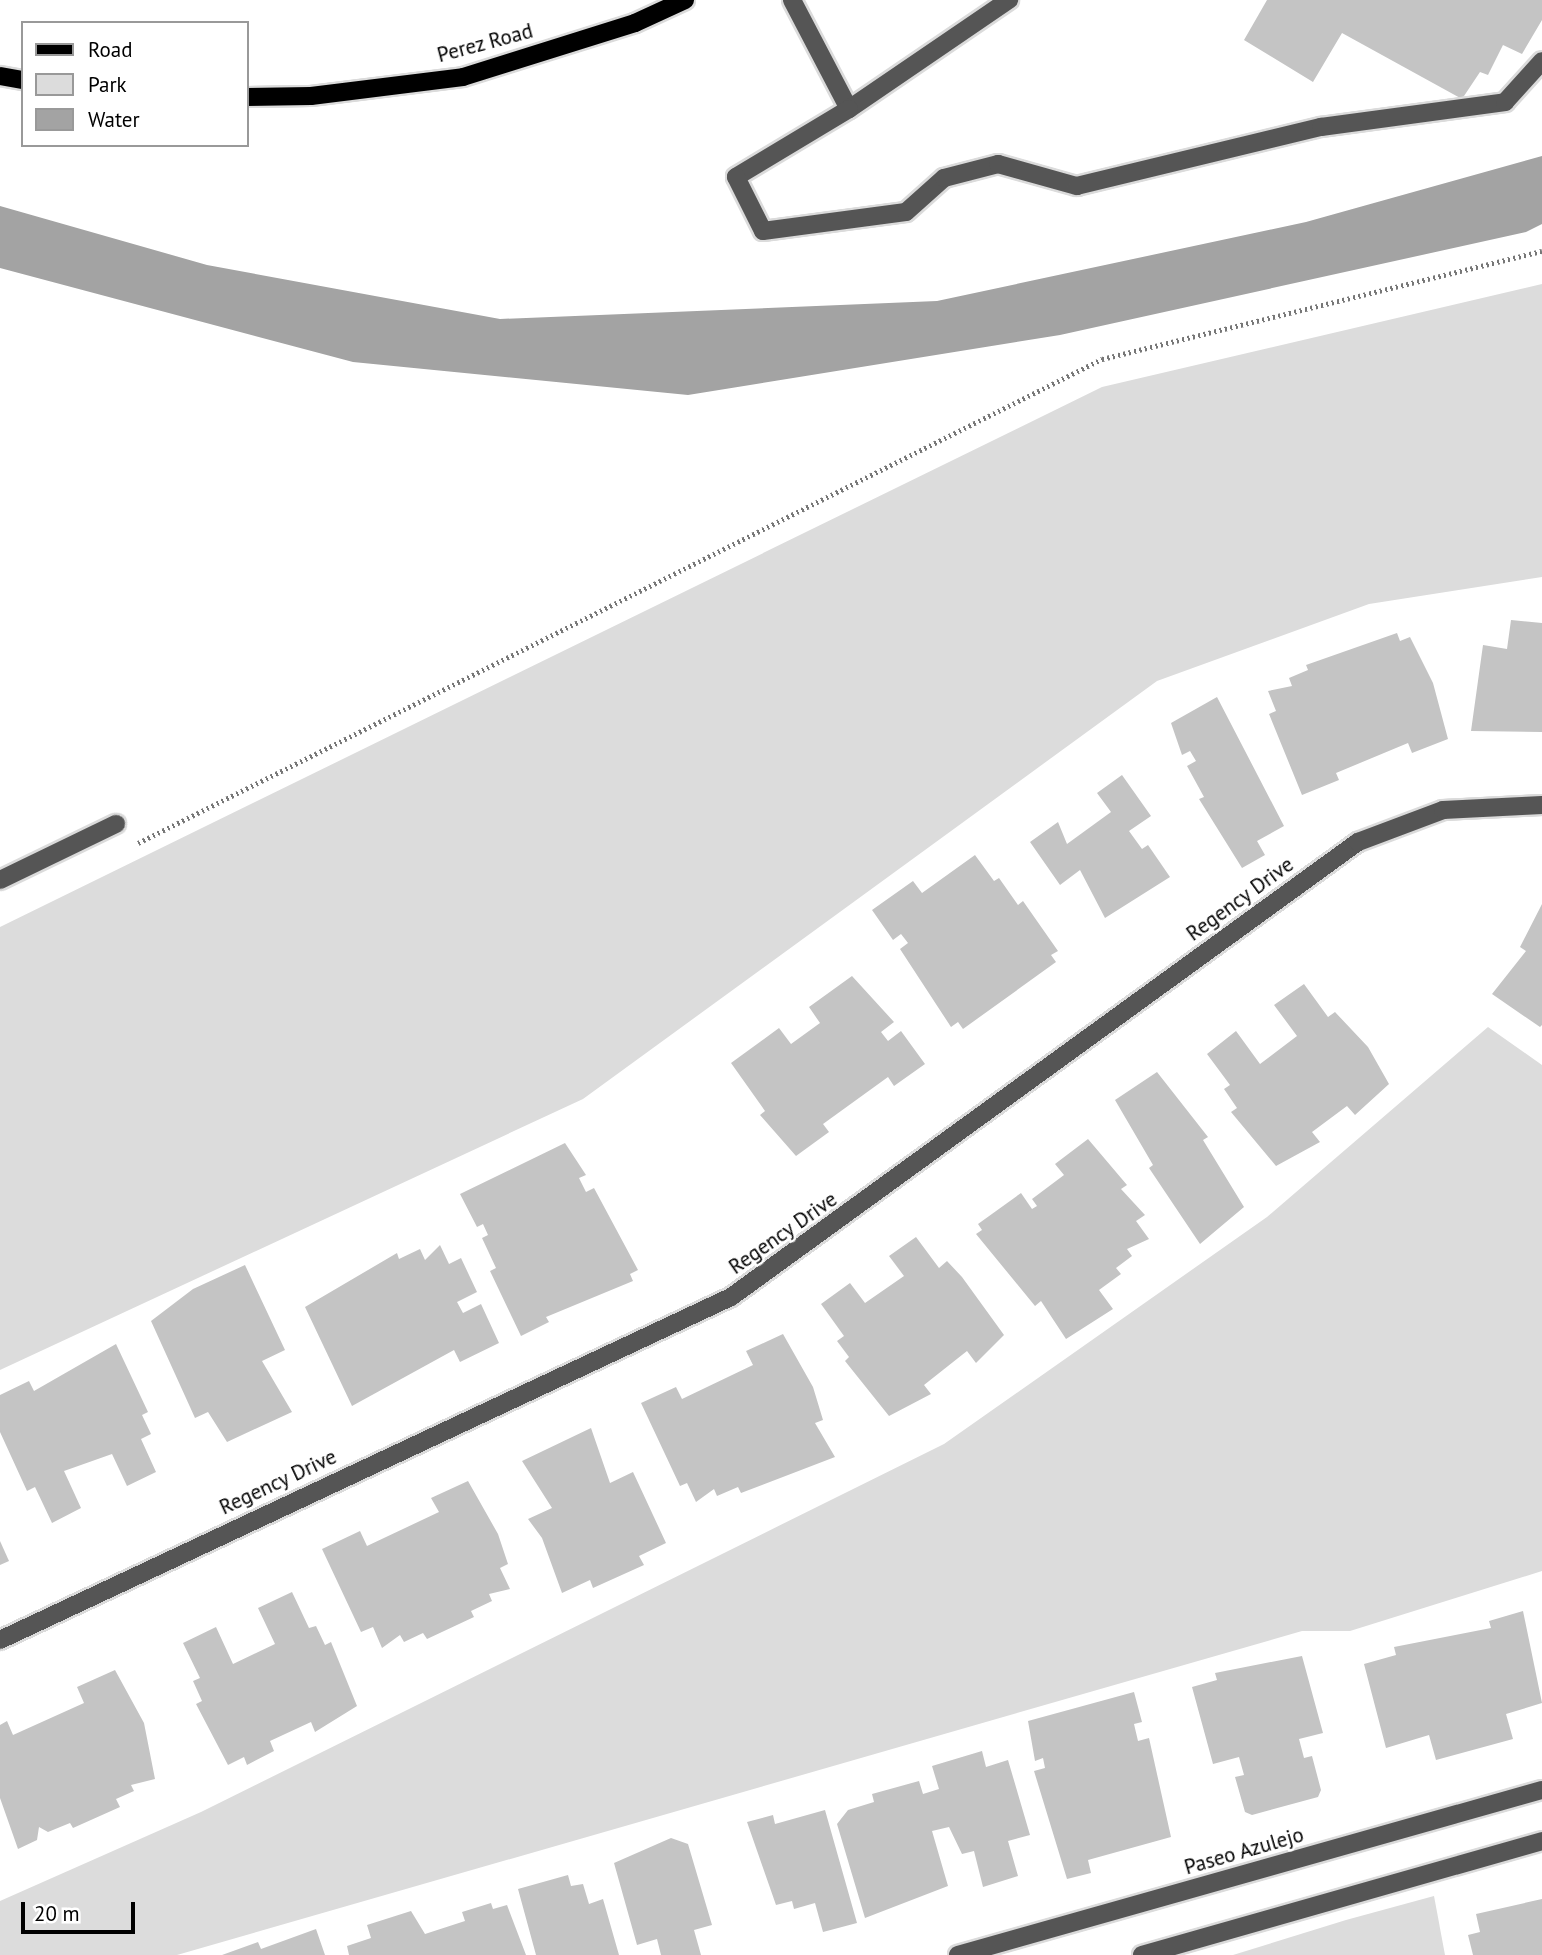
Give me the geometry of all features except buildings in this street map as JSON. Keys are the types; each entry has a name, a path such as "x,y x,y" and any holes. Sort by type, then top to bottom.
{"main road":[{"name":"Perez Road","path":"248,97 311,96 463,77 685,0"},
{"path":"0,76 21,80"}],"street":[{"path":"792,0 849,109"},
{"path":"1009,0 849,109 736,177 763,231 906,212 944,178 998,164 1077,186 1321,127 1505,102 1542,61"},
{"name":"Regency Drive","path":"0,1640 731,1297 1358,842 1443,810 1542,805"},
{"path":"0,880 116,824"},
{"name":"Paseo Azulejo","path":"958,1955 1010,1948 1542,1790"},
{"path":"1142,1955 1542,1841"}],"path":[{"path":"124,850 1102,359 1542,251"}],"green space":[{"path":"1542,284 1542,577 1369,604 1157,681 583,1099 0,1370 0,927 1102,387"},
{"path":"1488,1027 1542,1065 1542,1571 1350,1631 1302,1631 177,1955 0,1955 0,1901 201,1812 944,1444 1267,1217"},
{"path":"1434,1896 1445,1955 1233,1955 1346,1920"}],"water":[{"path":"1542,156 1542,224 1526,232 1060,335 688,395 353,362 0,268 0,206 207,265 500,319 937,301 1306,222"}]}
